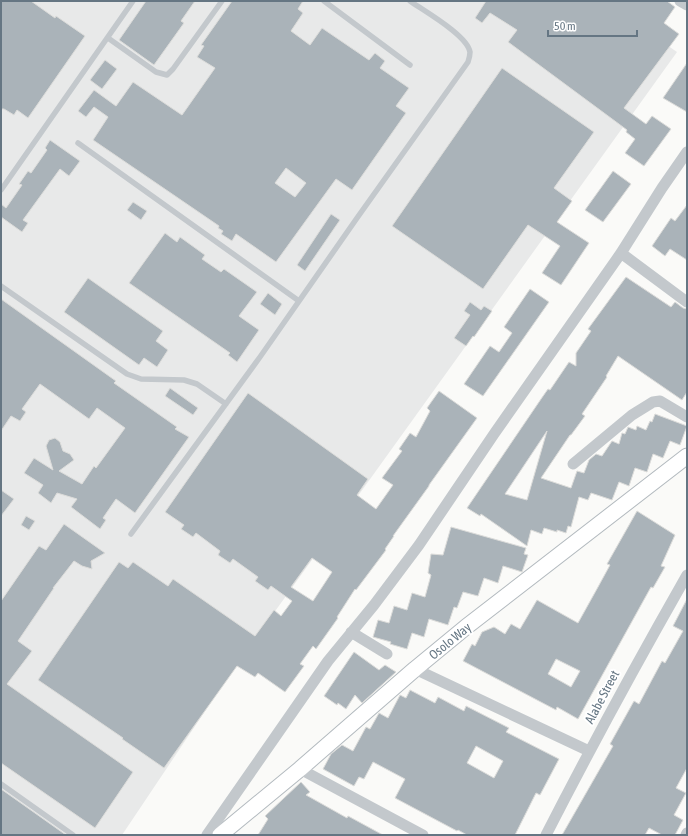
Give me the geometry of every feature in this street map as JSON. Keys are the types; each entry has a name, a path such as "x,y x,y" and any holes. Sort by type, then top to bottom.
{"main road":[{"name":"Osolo Way","path":"220,835 300,769 415,669 466,627 687,456"}],"street":[{"path":"680,1 687,5"},
{"path":"207,835 328,661 374,605 419,545 503,421 621,253 662,188 687,152"},
{"path":"621,253 687,302"},
{"path":"573,464 632,415 653,402 660,401 687,417"},
{"name":"Alabe Street","path":"547,835 589,751 687,575"},
{"path":"351,632 387,654"},
{"path":"415,669 589,751"},
{"path":"300,769 423,835"}],"lane":[{"path":"1,190 133,1"},
{"path":"108,38 156,72 167,75 173,69 222,1"},
{"path":"324,1 410,65"},
{"path":"131,534 226,404 468,62 470,53 464,42 453,30 410,1"},
{"path":"78,143 299,301"},
{"path":"1,286 127,374 141,379 184,380 197,384 226,404"},
{"path":"1,784 73,835"}],"shaded area":[{"path":"1,1 603,1 677,52 230,674 122,835 1,835"}],"building":[{"path":"1,1 31,1 55,18 56,16 85,36 28,118 17,110 14,115 4,109 1,109"},
{"path":"146,1 195,1 181,21 184,23 154,65 119,40"},
{"path":"232,1 303,1 298,9 303,13 291,31 310,45 322,28 369,60 375,53 385,61 380,68 409,88 396,106 406,113 352,190 336,179 276,262 236,234 232,241 221,234 223,231 218,228 219,226 93,140 108,117 94,107 86,117 78,111 94,90 116,106 133,82 182,115 215,68 197,57 204,46 201,45","holes":["286,168 306,183 295,197 275,183"]},
{"path":"486,1 667,1 675,7 664,23 679,34 624,108 646,124 652,116 671,129 644,166 625,153 635,139 626,132 627,130 508,42 517,30 490,13 482,23 475,18"},
{"path":"105,60 117,69 102,89 90,80"},
{"path":"687,63 687,112 663,98"},
{"path":"502,68 594,132 554,188 572,201 557,222 589,243 561,285 542,273 560,246 528,225 483,289 392,226"},
{"path":"50,140 80,161 69,176 60,169 23,220 28,223 22,232 1,217 1,204 6,208 22,185 19,184 28,171 31,173 47,150 45,148"},
{"path":"613,171 631,184 603,222 585,210"},
{"path":"133,202 147,211 141,220 127,210"},
{"path":"687,205 687,260 670,249 665,256 652,246 671,218 675,221"},
{"path":"331,214 340,220 305,271 297,265"},
{"path":"165,233 177,242 180,237 205,255 202,259 221,272 224,269 257,292 239,316 259,330 237,362 228,355 230,353 129,283"},
{"path":"626,277 671,307 675,302 687,309 687,392 682,400 618,356 606,376 607,377 582,414 585,416 570,435 541,478 571,488 577,471 584,473 589,460 596,454 602,456 612,441 619,444 622,433 625,434 628,427 636,430 637,426 646,430 650,421 652,422 655,414 687,426 680,445 670,441 663,458 653,454 647,472 635,468 629,486 619,482 612,500 591,493 588,500 579,497 571,527 568,526 566,533 544,528 542,534 531,530 527,546 481,514 480,516 467,508 548,389 550,390 569,362 576,366 576,353 591,331 588,329","holes":["547,431 527,500 505,494"]},
{"path":"88,278 163,331 156,341 168,350 157,367 144,358 139,365 64,312"},
{"path":"530,289 549,302 483,396 464,384 490,346 499,352 512,333 504,327"},
{"path":"268,293 282,304 275,315 260,304"},
{"path":"1,299 116,381 114,383 177,427 175,429 189,437 135,513 116,499 103,518 106,520 100,529 71,507 77,499 57,493 51,503 38,493 43,485 24,473 34,458 53,470 46,446 49,440 55,438 60,442 63,451 70,454 74,460 59,471 82,484 94,466 96,468 125,428 97,408 89,419 40,384 22,409 26,412 20,421 11,416 1,431"},
{"path":"470,302 481,310 484,306 492,311 466,346 454,338 470,315 464,311"},
{"path":"170,388 198,408 193,415 165,396"},
{"path":"439,391 477,418 393,536 385,549 386,550 356,590 355,589 337,617 338,618 316,649 313,646 300,664 304,666 285,692 258,673 255,677 237,666 164,768 38,680 119,562 128,568 133,562 168,586 173,579 255,636 274,610 281,616 292,601 271,586 268,590 255,581 258,577 233,559 230,563 218,555 220,551 196,533 193,537 181,529 184,525 165,512 248,393 368,479 357,495 376,509 393,485 382,478 402,451 399,449 410,433 416,437 430,411 427,408","holes":["312,558 332,572 313,601 291,587"]},
{"path":"1,490 14,499 1,516"},
{"path":"637,511 675,535 661,566 665,567 653,588 651,587 578,719 557,707 556,710 463,661 472,644 475,646 482,632 494,627 505,634 511,624 520,629 537,600 578,623 610,565 607,564","holes":["556,659 580,671 571,687 548,674"]},
{"path":"26,516 35,521 29,530 21,525"},
{"path":"64,524 105,553 91,561 92,569 82,566 74,561 53,588 18,641 32,651 7,684 133,772 95,828 1,763 1,601 39,546 46,550"},
{"path":"451,527 526,548 524,554 528,555 522,572 503,566 498,583 484,578 478,596 463,592 457,608 454,607 448,625 429,619 424,637 412,633 407,649 390,644 391,642 373,637 378,620 389,623 394,606 407,610 412,593 425,597 431,575 428,573 431,554 443,555"},
{"path":"687,599 687,768 676,788 686,793 674,815 683,820 675,835 662,835 649,828 645,835 562,835 613,746 610,744 634,701 639,704 662,661 665,663 683,631 673,626"},
{"path":"354,652 379,670 385,665 396,672 362,703 355,695 346,709 324,696"},
{"path":"410,690 435,703 438,697 464,711 466,706 509,728 506,732 559,759 540,795 536,793 515,835 467,835 458,830 457,831 395,798 405,779 373,762 364,779 359,777 354,786 323,769 331,754 342,745 353,751 366,727 370,729 379,713 388,718 400,695 406,698","holes":["476,746 503,761 494,778 467,763"]},
{"path":"301,782 310,792 306,795 347,818 348,816 383,835 258,835 268,819 265,816"},
{"path":"1,789 18,801 66,835 1,835"}]}
